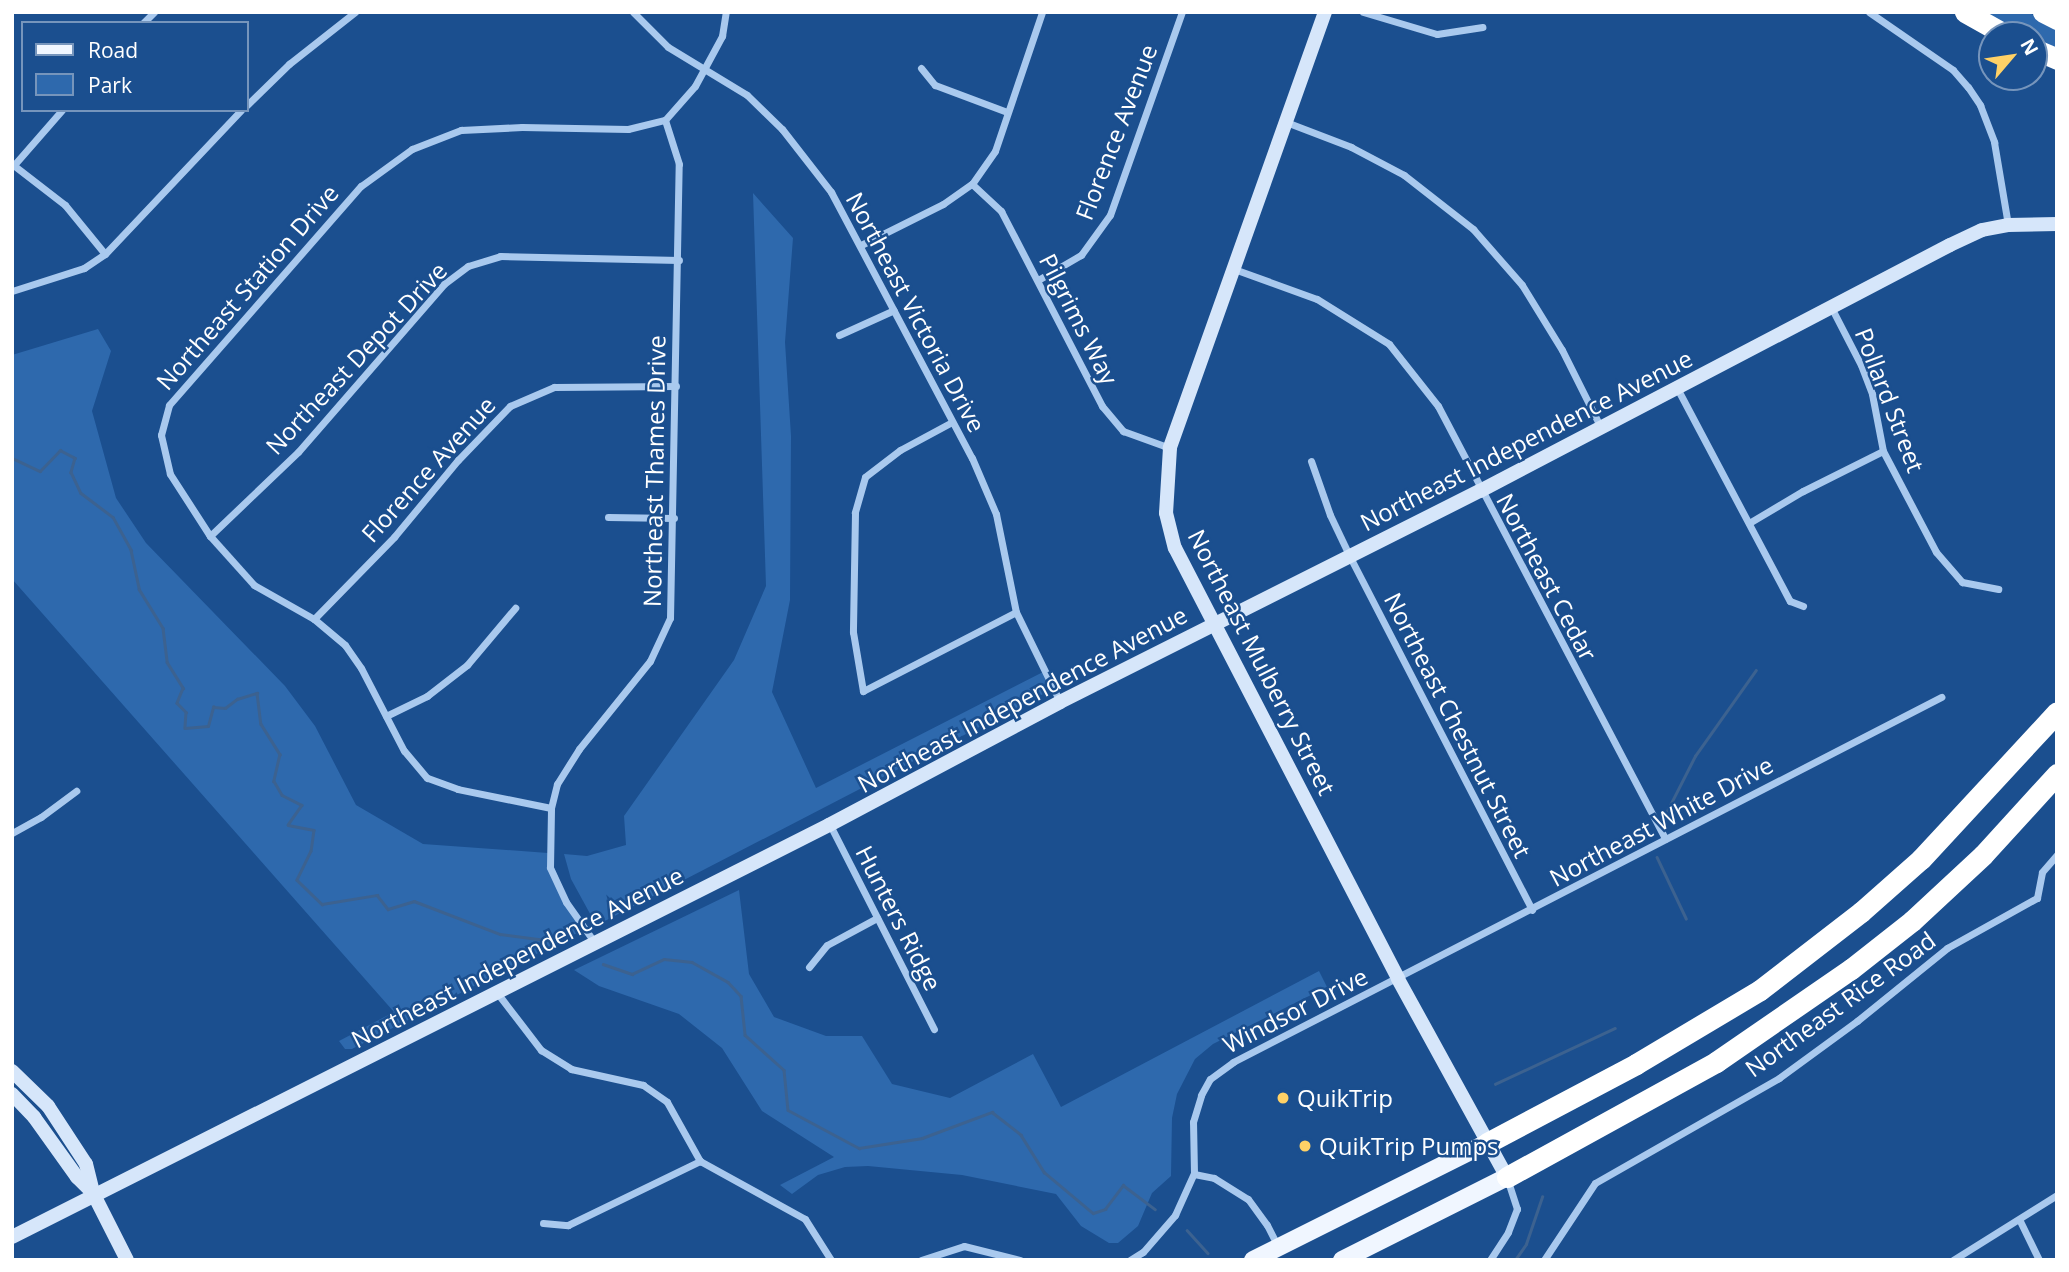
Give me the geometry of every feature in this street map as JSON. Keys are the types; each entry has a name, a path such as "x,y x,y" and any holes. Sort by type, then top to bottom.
{"highway":[{"path":"1965,12 1981,21"},
{"path":"2043,12 2057,19"},
{"path":"1999,777 2057,695"},
{"path":"1487,1143 1636,1064 1760,990 1861,912 1922,859 2057,712"},
{"path":"1507,1177 1716,1062 1851,970 1912,921 1983,855 2057,774"}],"main road":[{"path":"1253,1260 1487,1143"},
{"path":"1342,1260 1507,1177"}],"street":[{"path":"248,104 289,64 355,12"},
{"name":"Northeast Victoria Drive","path":"633,12 668,47 747,95 782,129 831,192 972,458 996,514 1016,612 1060,702"},
{"path":"665,120 695,86 722,36 726,12"},
{"path":"861,245 943,204 972,184 995,151 1042,12"},
{"name":"Florence Avenue","path":"1038,280 1081,255 1110,215 1182,12"},
{"name":"Northeast Mulberry Street","path":"1325,12 1170,448 1166,513 1175,548 1214,624 1398,979 1507,1177 1517,1209 1508,1232 1490,1260"},
{"path":"1363,12 1437,34 1482,27"},
{"path":"1869,12 1953,71 1968,87 1994,142 2008,225"},
{"path":"920,68 935,85 1007,112"},
{"path":"60,112 13,164 65,205 105,254"},
{"path":"12,291 84,268 105,254 239,112"},
{"name":"Northeast Thames Drive","path":"596,944 566,902 550,867 551,808 557,783 579,749 650,661 670,618 679,164 665,120"},
{"name":"Northeast Station Drive","path":"551,808 458,789 427,778 404,751 355,657 314,619 254,585 210,536 170,474 161,435 169,405 361,186 412,149 461,130 522,127 628,130 665,120"},
{"path":"1286,122 1351,147 1405,175 1473,229 1522,285 1562,350 1600,426"},
{"name":"Pilgrims Way","path":"972,184 1001,211 1102,406 1123,431 1170,448"},
{"name":"Northeast Independence Avenue","path":"12,1237 93,1193 498,994 829,825 1060,702 1480,491 1600,426 1982,230 2008,225 2057,224"},
{"name":"Northeast Depot Drive","path":"210,536 298,452 444,284 468,266 500,256 679,260"},
{"name":"Northeast Cedar","path":"1233,268 1317,299 1389,344 1438,406 1480,491 1665,839"},
{"name":"Pollard Street","path":"1831,306 1861,365 1872,394 1884,451 1936,552 1962,582 1998,589"},
{"path":"839,335 894,310"},
{"name":"Florence Avenue","path":"314,619 394,537 458,460 510,406 554,387 676,386"},
{"path":"1677,388 1790,601 1803,606"},
{"path":"952,422 900,450 865,477 855,513 853,632 863,691 1016,612"},
{"path":"1749,523 1803,491 1884,451"},
{"name":"Northeast Chestnut Street","path":"1311,461 1330,514 1350,557 1532,910"},
{"path":"608,517 674,518"},
{"path":"386,716 427,696 467,666 515,608"},
{"name":"Northeast White Drive","path":"1398,979 1941,697"},
{"path":"12,833 41,817 76,791"},
{"name":"Hunters Ridge","path":"829,825 934,1029"},
{"name":"Northeast Rice Road","path":"1544,1260 1595,1183 1779,1078 1857,1021 1947,948 2037,898 2042,872 2057,855"},
{"path":"809,967 827,945 877,918"},
{"name":"Windsor Drive","path":"1130,1260 1143,1252 1175,1215 1194,1174 1193,1122 1201,1095 1210,1079 1233,1062 1398,979"},
{"path":"498,994 541,1050 570,1069 643,1085 667,1102 700,1161 805,1219 831,1260"},
{"path":"12,1071 48,1107 86,1164 93,1193 127,1260"},
{"path":"12,1094 34,1116 77,1177 93,1193"},
{"path":"543,1223 568,1225 700,1161"},
{"path":"1194,1174 1214,1178 1248,1199 1267,1225 1278,1247"},
{"path":"1953,1260 2020,1221 2057,1195"},
{"path":"2020,1221 2039,1260"},
{"path":"921,1260 964,1246 1020,1260"}],"green space":[{"path":"1975,12 2027,12 2046,21 1991,21"},
{"path":"2048,22 2057,26 2057,52 2048,48"},
{"path":"753,193 793,238 785,342 791,436 790,600 772,692 816,788 1045,671 1051,690 601,923 594,921 571,879 564,854 587,856 626,845 624,816 734,660 766,586"},
{"path":"98,329 111,351 92,411 116,498 146,543 285,686 315,726 356,805 423,844 548,853 581,931 352,1049 345,1049 339,1041 394,1012 12,579 12,355"},
{"path":"739,890 749,974 774,1017 826,1036 862,1036 892,1084 950,1098 1033,1054 1061,1107 1319,971 1327,987 1213,1044 1195,1059 1177,1094 1172,1118 1171,1176 1152,1193 1138,1226 1118,1243 1109,1243 1081,1226 1056,1194 962,1175 868,1166 845,1167 818,1175 792,1194 780,1185 834,1157 762,1111 722,1048 679,1014 599,986 574,970"}],"waterway":[{"path":"12,458 40,471 60,450 75,458 71,472 81,493 113,517 131,550 139,589 163,628 167,662 183,688 177,703 186,712 185,728 208,726 213,707 225,708 237,699 257,693 261,724 280,754 274,781 282,795 302,805 288,825 314,830 311,851 297,880 322,904 377,895 388,909 414,901 500,934 553,941"},
{"path":"1667,811 1695,756 1756,670"},
{"path":"1657,857 1686,918"},
{"path":"603,964 632,974 664,959 692,962 728,982 741,996 745,1035 784,1070 788,1110 859,1148 922,1138 992,1112 1021,1135 1044,1172 1093,1213 1105,1209 1123,1185 1155,1209"},
{"path":"1495,1084 1615,1028"},
{"path":"1515,1260 1526,1244 1542,1197"},
{"path":"1187,1230 1208,1253"}],"place":[{"name":"QuikTrip","path":"1283,1098"},
{"name":"QuikTrip Pumps","path":"1305,1146"}]}
